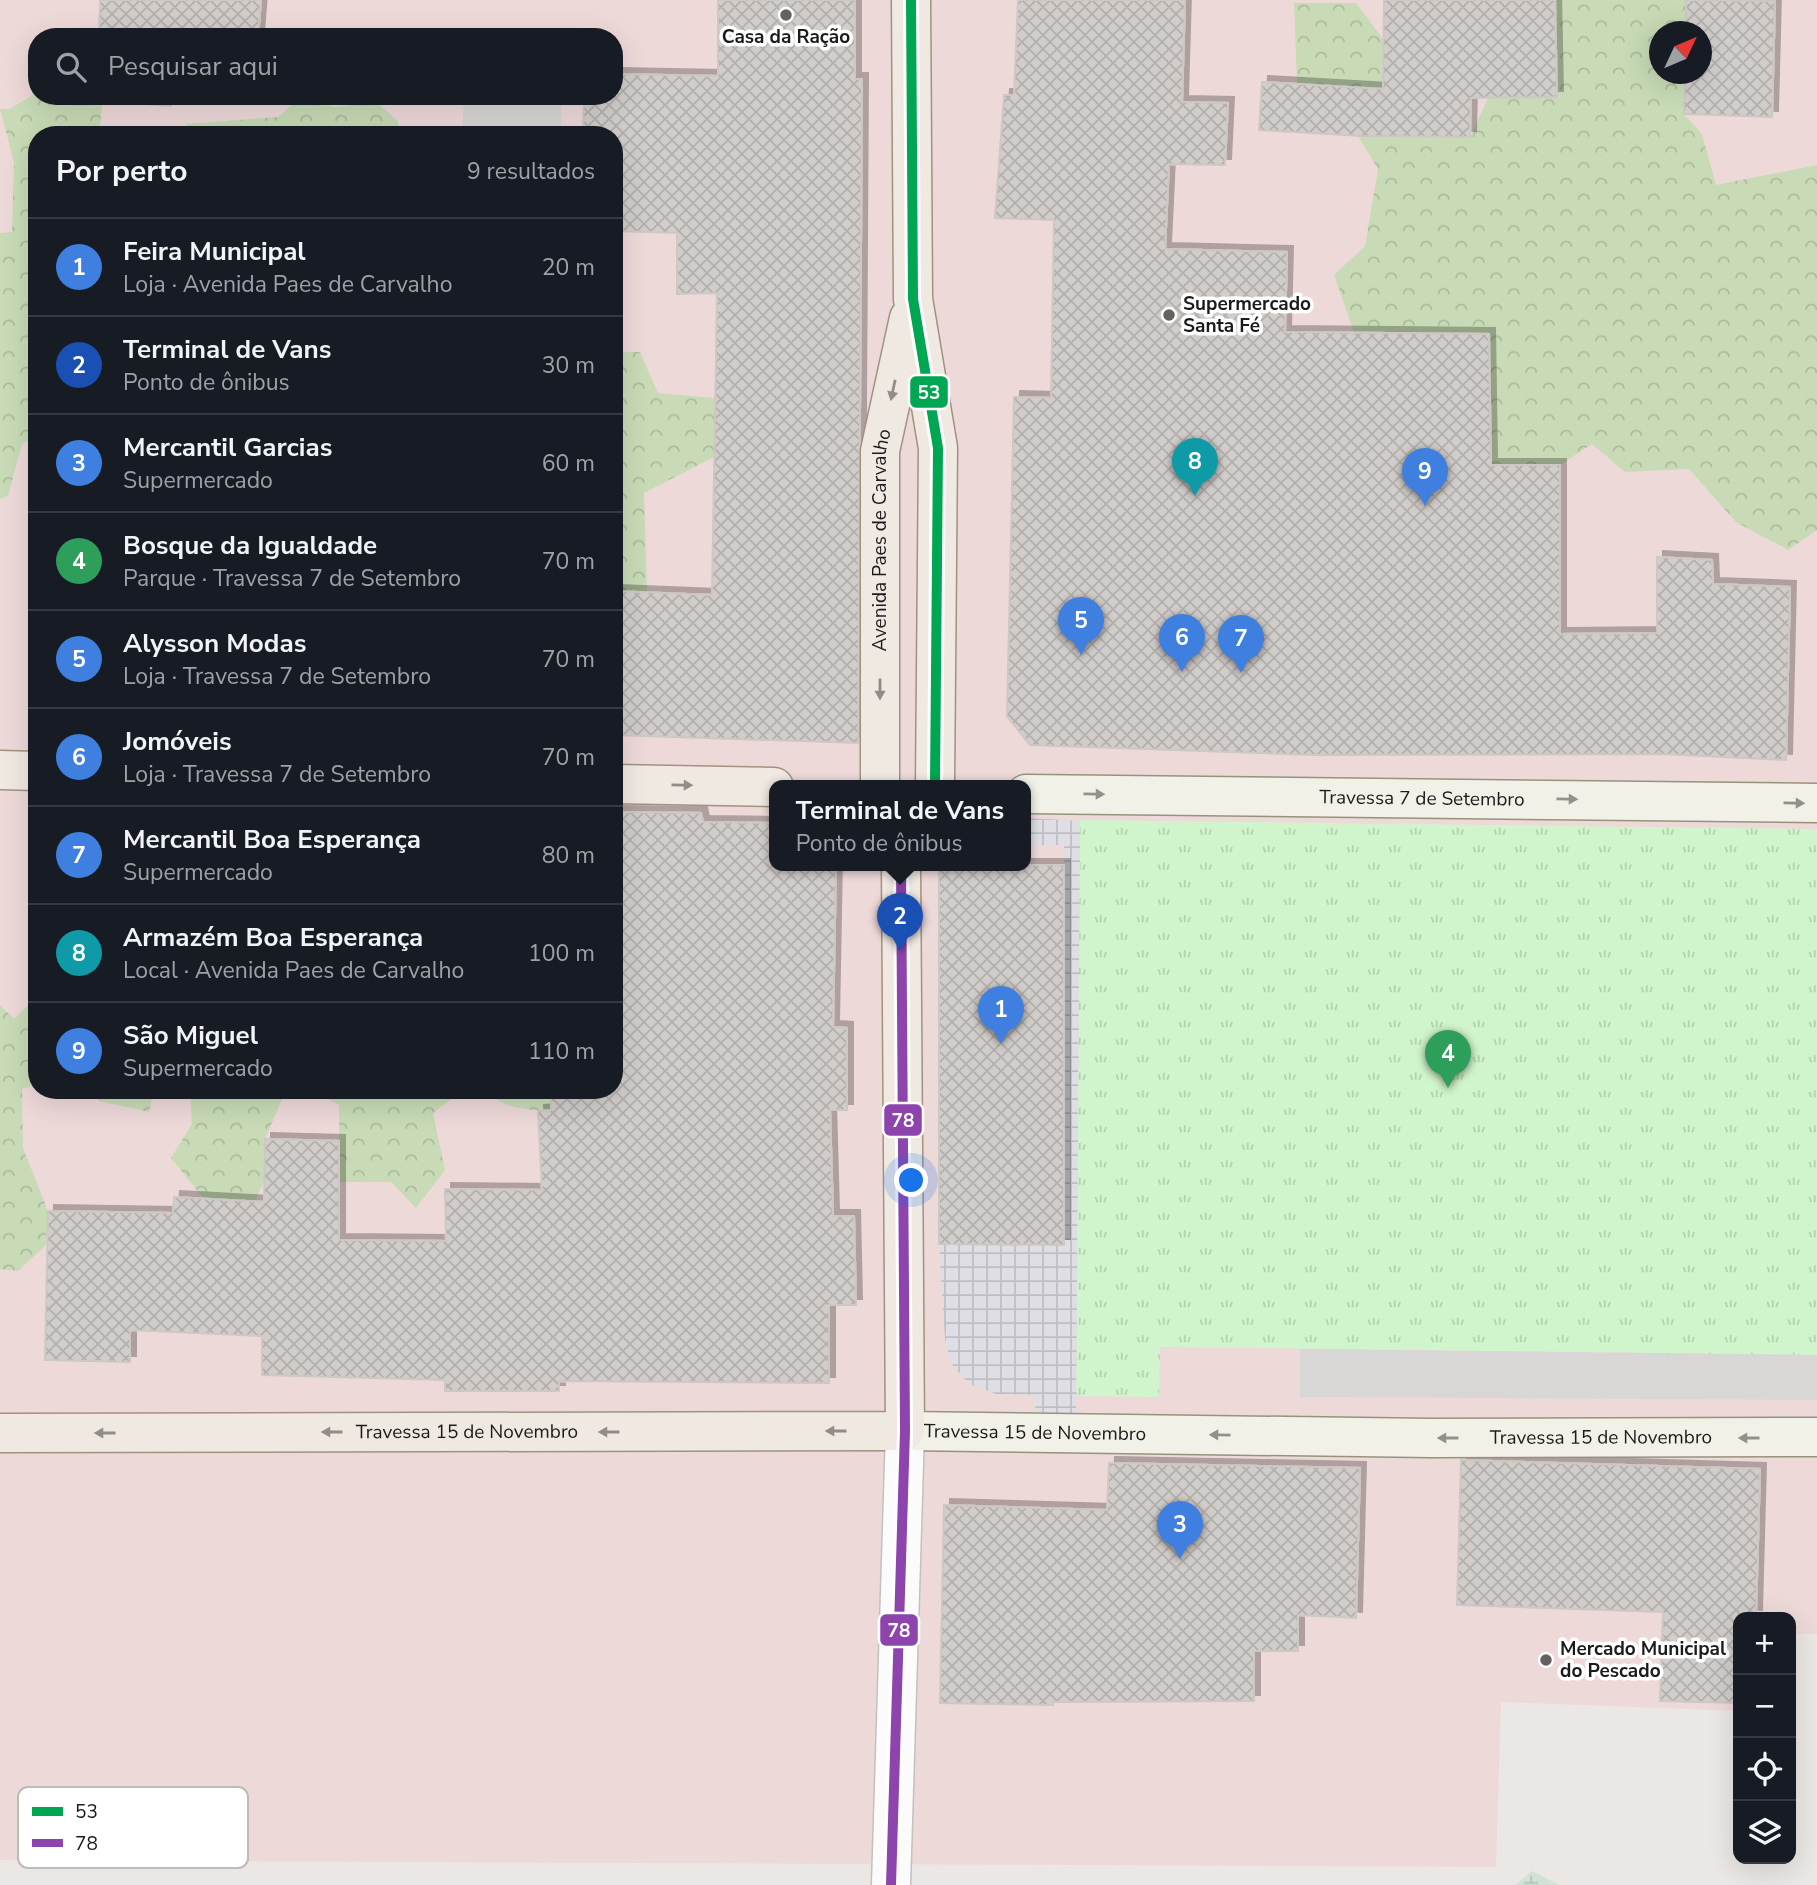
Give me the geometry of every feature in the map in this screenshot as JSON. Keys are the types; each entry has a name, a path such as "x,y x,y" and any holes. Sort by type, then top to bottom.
{"main road":[{"name":"Avenida Paes de Carvalho","path":"911,0 913,299 938,448 935,780"},
{"name":"Avenida Paes de Carvalho","path":"880,780 880,451 913,299"},
{"path":"0,770 28,771"},
{"path":"623,784 769,788"},
{"path":"903,871 900,951 905,1431"},
{"name":"Travessa 15 de Novembro","path":"0,1433 905,1431"}],"street":[{"name":"Travessa 7 de Setembro","path":"1031,794 1817,803"},
{"name":"Travessa 15 de Novembro","path":"905,1431 1431,1438 1817,1437"},
{"path":"891,1885 905,1431"}],"shaded area":[{"path":"0,0 1817,0 1817,1634 1796,1634 1796,1612 1733,1612 1733,1711 1501,1702 1496,1867 248,1861 248,1787 18,1787 18,1860 0,1860"},
{"path":"464,105 562,105 561,126 462,126"},
{"path":"1031,818 1080,821 1076,1433 1036,1432 1035,1395 996,1394 969,1384 951,1363 945,1339 939,1244 1064,1244 1064,845 1031,845"},
{"path":"1300,1349 1817,1355 1817,1400 1300,1397"}],"green space":[{"path":"1555,0 1686,0 1686,21 1649,21 1649,84 1685,84 1684,114 1702,134 1716,185 1817,165 1817,530 1788,550 1736,522 1689,469 1625,472 1592,444 1560,465 1491,465 1489,334 1354,332 1334,275 1365,246 1378,169 1358,136 1360,88 1297,84 1294,3 1356,3 1384,40 1422,41 1470,137 1488,98 1557,97"},
{"path":"28,98 28,105 102,105 100,126 28,126 28,441 22,444 8,496 0,499 0,233 12,232 14,162 0,109 10,109"},
{"path":"291,105 380,105 397,120 399,126 186,124 278,117"},
{"path":"623,352 640,352 658,393 715,398 714,457 644,493 647,592 623,591"},
{"path":"1080,820 1817,829 1817,1355 1160,1347 1159,1397 1076,1396"},
{"path":"0,1005 14,1019 28,1005 28,1087 22,1089 23,1148 48,1211 46,1245 18,1271 0,1269"},
{"path":"97,1099 152,1099 149,1112"},
{"path":"191,1099 282,1099 265,1139 265,1179 255,1201 203,1198 171,1158 192,1124"},
{"path":"328,1099 451,1099 433,1113 445,1170 416,1208 391,1182 339,1182 339,1105"},
{"path":"496,1099 561,1099 573,1110 525,1109"},
{"path":"1532,1871 1559,1885 1516,1885"}],"building":[{"path":"100,0 261,0 259,28 99,28"},
{"path":"718,0 855,0 855,79 862,79 858,743 623,735 623,591 712,595 717,293 677,294 677,233 623,231 623,126 583,126 584,105 623,105 623,74 718,76"},
{"path":"1018,0 1185,0 1182,102 1228,103 1225,165 1169,164 1165,249 1287,252 1285,332 1489,334 1491,465 1560,465 1560,634 1657,633 1657,557 1712,560 1713,584 1790,587 1786,760 1660,754 1314,755 1030,745 1007,716 1014,397 1051,398 1054,220 995,218 1004,95 1014,95"},
{"path":"1384,0 1555,0 1557,97 1471,98 1470,137 1362,136 1259,130 1262,82 1383,89"},
{"path":"1686,0 1775,1 1772,117 1684,114 1685,84 1712,84 1712,21 1686,21"},
{"path":"623,812 701,813 703,822 769,823 769,871 836,871 833,1027 847,1028 847,1110 830,1110 833,1216 854,1216 856,1305 829,1305 829,1383 559,1381 559,1391 445,1391 445,1380 262,1375 262,1336 130,1330 130,1362 45,1360 48,1211 173,1213 174,1197 264,1202 265,1139 339,1141 339,1240 446,1241 445,1189 542,1190 538,1111 551,1110 551,1099 623,1099"},
{"path":"1031,865 1064,865 1064,1245 939,1244 939,871 1031,871"},
{"path":"1461,1460 1760,1469 1756,1612 1733,1612 1733,1703 1660,1701 1663,1612 1457,1605"},
{"path":"1109,1463 1360,1468 1356,1618 1298,1615 1298,1651 1254,1651 1254,1701 1053,1702 1053,1705 940,1703 944,1505 1107,1510"}],"transit line":[{"name":"53","path":"911,0 913,299 938,448 935,780"},
{"name":"78","path":"891,1885 905,1431 901,871"}],"place":[{"name":"Casa da Ração","path":"786,15"},
{"name":"Supermercado Santa Fé","path":"1169,315"},
{"name":"Armazém Boa Esperança","path":"1195,496"},
{"name":"São Miguel","path":"1425,506"},
{"name":"Alysson Modas","path":"1081,655"},
{"name":"Jomóveis","path":"1182,672"},
{"name":"Mercantil Boa Esperança","path":"1241,673"},
{"name":"Terminal de Vans","path":"900,951"},
{"name":"Feira Municipal","path":"1001,1044"},
{"name":"Bosque da Igualdade","path":"1448,1088"},
{"name":"Mercantil Garcias","path":"1180,1559"},
{"name":"Mercado Municipal do Pescado","path":"1546,1660"}]}
